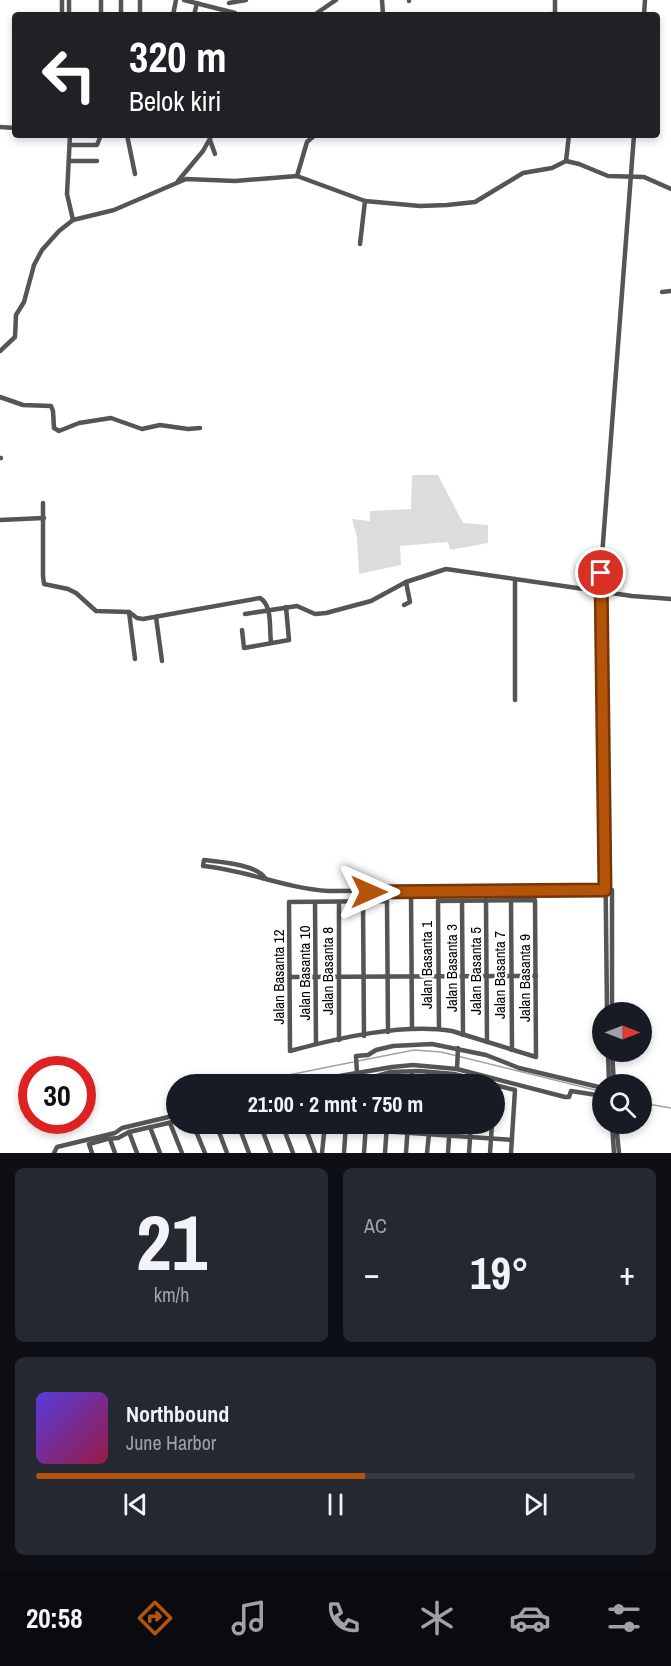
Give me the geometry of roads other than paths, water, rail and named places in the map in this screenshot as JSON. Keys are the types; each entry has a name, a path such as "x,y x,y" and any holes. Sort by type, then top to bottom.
{"street":[{"path":"187,0 208,3 227,11 229,2 246,0"},
{"path":"318,12 336,0"},
{"path":"195,12 197,3"},
{"path":"215,12 216,8"},
{"path":"70,138 67,194 73,220"},
{"path":"70,145 97,145 100,138"},
{"path":"128,138 135,174"},
{"path":"178,181 210,138"},
{"path":"211,138 214,154"},
{"path":"297,177 307,142 312,138"},
{"path":"566,161 569,138"},
{"path":"607,1002 602,556 634,138"},
{"path":"70,161 97,161"},
{"path":"0,351 15,337 16,315 27,293 38,256 52,238 73,220 114,210 178,181 195,178 259,181 297,177 365,201 420,206 475,202 523,173 552,168 566,161 608,176 644,177 671,189"},
{"path":"360,244 365,201"},
{"path":"662,292 671,291"},
{"path":"0,397 23,405 51,406 54,428 57,431 80,423 111,418 141,429 160,425 188,429 200,428"},
{"path":"43,502 44,584 76,593 96,611 129,612 136,618 156,617 256,598 264,600 268,610 272,642"},
{"path":"0,520 44,518"},
{"path":"244,614 299,606 307,612 326,613 371,602 406,582 446,569 671,599"},
{"path":"515,579 515,700"},
{"path":"404,605 410,602 406,582"},
{"path":"242,630 244,648 289,640 286,607"},
{"path":"129,612 135,659"},
{"path":"156,617 162,661"},
{"path":"203,863 261,872 265,878 305,890 411,892 612,890 612,1002"},
{"path":"411,892 412,1028"},
{"name":"Jalan Basanta 5","path":"486,900 487,1042"},
{"path":"462,901 511,900"},
{"name":"Jalan Basanta 9","path":"511,900 535,900 536,1057 512,1050"},
{"name":"Jalan Basanta 7","path":"511,900 512,1050"},
{"path":"363,901 364,1036"},
{"path":"315,902 387,901 388,1032"},
{"name":"Jalan Basanta 1","path":"439,1029 438,901 462,901"},
{"name":"Jalan Basanta 3","path":"462,901 463,1035"},
{"name":"Jalan Basanta 12","path":"315,902 289,902 290,1051 316,1044"},
{"name":"Jalan Basanta 10","path":"315,902 316,1044"},
{"name":"Jalan Basanta 8","path":"339,902 339,1041"},
{"path":"290,977 536,975"},
{"path":"316,1044 412,1028 439,1029 512,1050"},
{"path":"592,1086 519,1068 486,1055 432,1044 393,1046 376,1050 368,1055 356,1056 357,1074 413,1065 566,1097 569,1097 571,1091 592,1094"},
{"path":"455,1072 458,1050"},
{"path":"384,1074 455,1072 459,1074"},
{"path":"505,1088 515,1090 511,1153"},
{"path":"54,1153 57,1147 166,1118"},
{"path":"92,1153 89,1144 166,1124"},
{"path":"150,1127 160,1153"},
{"path":"129,1132 137,1153"},
{"path":"174,1134 182,1153"},
{"path":"197,1134 204,1153"},
{"path":"220,1134 227,1153"},
{"path":"242,1134 249,1153"},
{"path":"264,1134 271,1153"},
{"path":"286,1134 293,1153"},
{"path":"308,1134 315,1153"},
{"path":"322,1153 324,1134"},
{"path":"344,1153 345,1134"},
{"path":"364,1153 366,1134"},
{"path":"385,1153 387,1134"},
{"path":"406,1153 408,1134"},
{"path":"428,1153 429,1134 512,1140"},
{"path":"469,1153 470,1134"},
{"path":"490,1153 491,1134"},
{"path":"613,1134 614,1153"},
{"path":"617,1134 619,1153"},
{"path":"448,1153 449,1136"},
{"path":"110,1139 115,1153"}],"waterway":[{"path":"358,1061 414,1050 441,1052 592,1089"},
{"path":"294,1074 353,1062"},
{"path":"652,1105 671,1108"}]}
